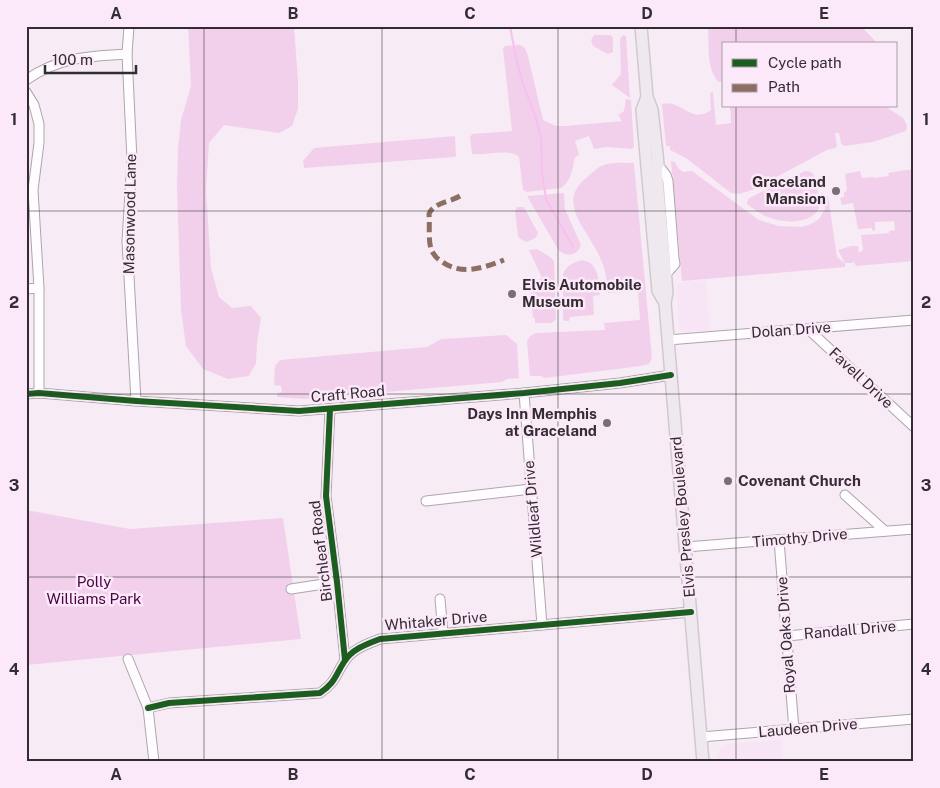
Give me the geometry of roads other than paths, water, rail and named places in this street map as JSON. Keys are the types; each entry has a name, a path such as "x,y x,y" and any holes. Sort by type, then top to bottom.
{"main road":[{"name":"Elvis Presley Boulevard","path":"641,26 647,96 652,110 658,165 656,168 667,292 665,303 703,762"},
{"name":"Elvis Presley Boulevard","path":"647,96 642,110 658,291 665,303"}],"street":[{"name":"Masonwood Lane","path":"129,26 127,54 132,160 127,241 136,401"},
{"path":"26,80 54,64 76,58 127,54"},
{"path":"26,92 34,105 40,124 40,143 33,190 39,288 39,393"},
{"path":"26,289 39,288"},
{"name":"Dolan Drive","path":"668,340 914,320"},
{"name":"Favell Drive","path":"808,329 914,427"},
{"name":"Craft Road","path":"26,394 39,393 299,411 620,383 671,375"},
{"name":"Wildleaf Drive","path":"524,392 542,625"},
{"name":"Birchleaf Road","path":"330,409 326,496 345,660"},
{"path":"426,501 531,489"},
{"path":"845,494 885,531"},
{"name":"Timothy Drive","path":"686,547 914,529"},
{"name":"Royal Oaks Drive","path":"779,540 794,730"},
{"path":"291,590 337,582"},
{"path":"440,599 442,633"},
{"name":"Whitaker Drive","path":"148,708 169,703 320,693 331,686 345,660 362,646 380,639 691,612"},
{"name":"Randall Drive","path":"786,636 914,624"},
{"path":"128,659 148,708 154,762"},
{"name":"Laudeen Drive","path":"701,737 914,719"}],"waterway":[{"path":"510,26 524,87 541,137 542,172 546,199 573,247"}],"place":[{"name":"Graceland Mansion","path":"836,191"},
{"name":"Elvis Automobile Museum","path":"512,294"},
{"name":"Days Inn Memphis at Graceland","path":"607,423"},
{"name":"Covenant Church","path":"728,481"}],"park label":[{"name":"Polly Williams Park","path":"94,590"}]}
